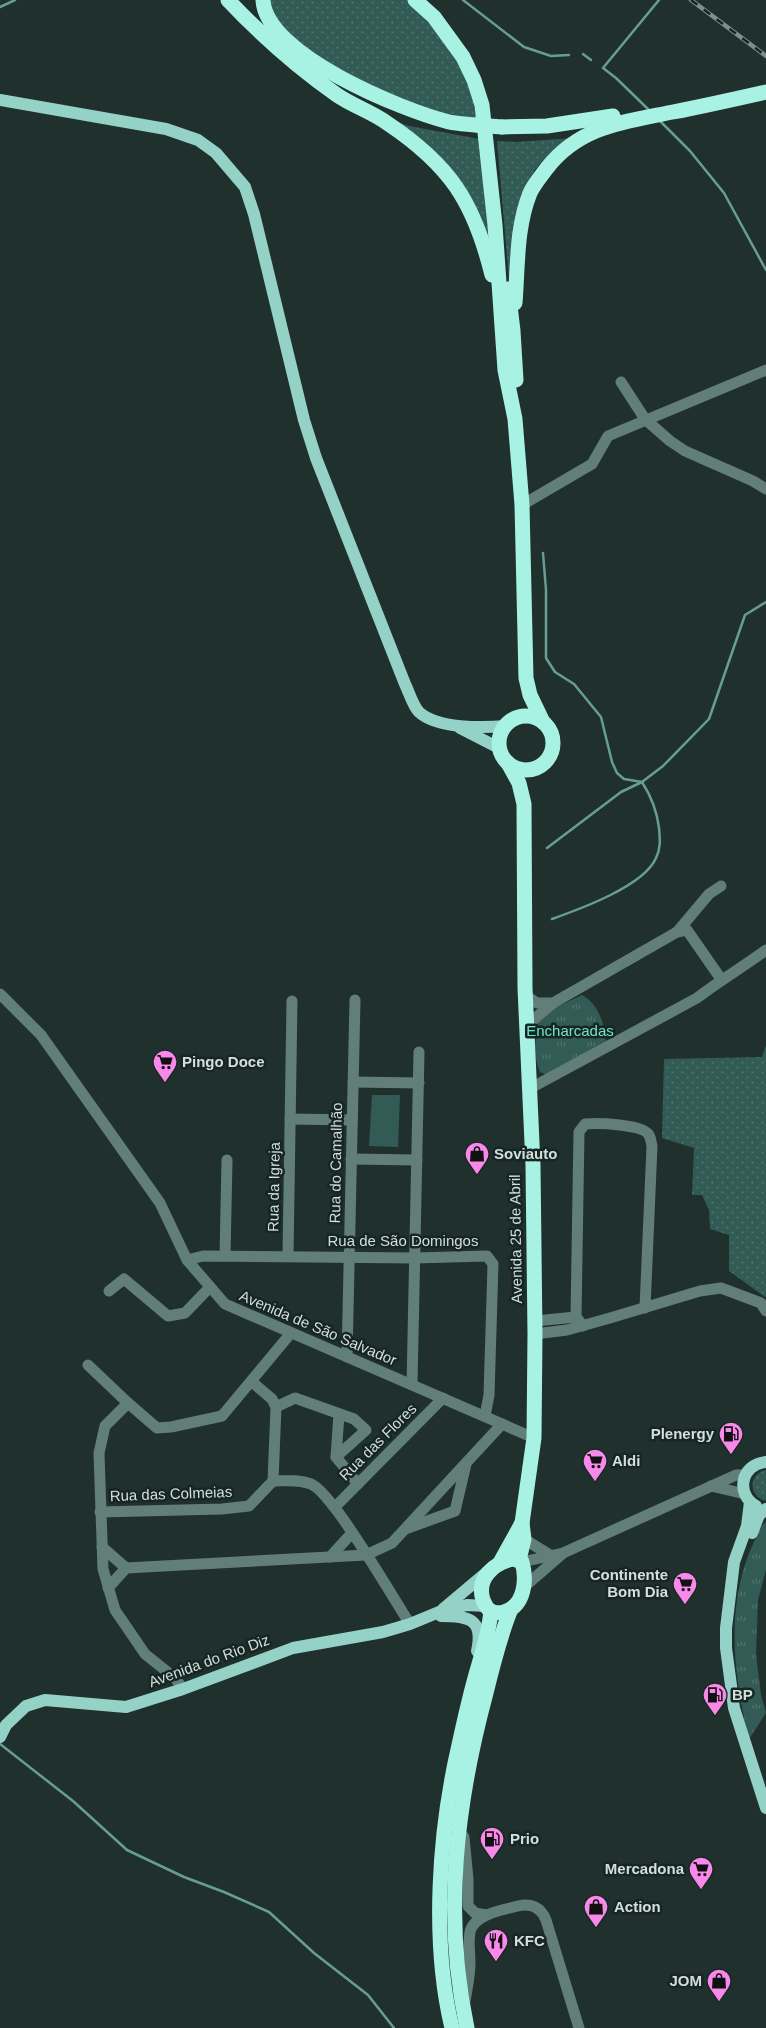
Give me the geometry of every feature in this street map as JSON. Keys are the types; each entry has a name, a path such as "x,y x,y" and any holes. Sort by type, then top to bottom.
{"highway":[{"path":"228,0 298,68 340,97 386,121 415,142 442,167 463,195 475,220 487,255 500,311"},
{"path":"263,0 270,22 284,39 309,58 337,76 420,113 450,122 476,125 547,126 590,121 766,85"},
{"path":"415,0 434,17 463,57 474,80 482,105 495,225 505,370 515,419 522,505 526,678 522,702 510,723 502,732 500,748"},
{"path":"426,0 464,44 481,79 491,113 513,331 517,393 515,419"},
{"path":"513,331 516,254 530,193 541,175 567,147 597,130 766,92"},
{"name":"Avenida 25 de Abril","path":"524,804 530,780 539,767 545,763 553,750 552,734 543,722 530,694 526,678"},
{"path":"510,723 528,717 543,722"},
{"name":"Avenida 25 de Abril","path":"500,748 502,756 519,783 524,804 525,995 533,1165 535,1328 534,1438 522,1523 524,1539 521,1561"},
{"path":"508,763 522,770 539,767"},
{"name":"Avenida 25 de Abril","path":"495,1566 522,1523"},
{"path":"452,2028 444,1976 440,1929 440,1885 444,1840 458,1747 490,1626 488,1609 482,1595 482,1584 495,1566 513,1559 521,1561 525,1572 524,1587 521,1597 512,1609 494,1659 479,1716 461,1812 454,1868 454,1939 467,2028"},
{"path":"488,1609 502,1612 512,1609"}],"main road":[{"path":"0,100 166,129 190,137 198,140 216,153 245,186 254,214 304,420 316,458 405,684 419,712 436,721 453,725 485,727 510,723"},
{"path":"453,725 500,748"},
{"path":"766,1462 755,1464 745,1475 743,1488 747,1498 747,1526 734,1562 726,1628 726,1648 734,1708 766,1808"},
{"path":"730,1594 753,1529 759,1516 766,1509 747,1498"},
{"name":"Avenida do Rio Diz","path":"434,1614 495,1566"},
{"name":"Avenida do Rio Diz","path":"0,1736 6,1725 26,1706 45,1700 126,1707 183,1689 293,1648 383,1632 434,1614 467,1605 488,1609"},
{"path":"434,1614 462,1617 470,1619 475,1623 479,1634 477,1652 479,1664"}],"street":[{"path":"522,505 592,464 608,436 766,370"},
{"path":"621,382 645,419 670,441 685,451 753,481 766,489"},
{"path":"677,932 709,894 721,886"},
{"path":"526,1026 553,1003 677,932 687,930 721,979"},
{"path":"529,1089 697,998 721,979 745,966 766,950"},
{"name":"Avenida de São Salvador","path":"0,994 41,1036 160,1203 188,1260 224,1304 534,1438"},
{"path":"525,995 536,1003 553,1003"},
{"name":"Rua do Camalhão","path":"346,1357 354,1000"},
{"name":"Rua da Igreja","path":"288,1256 292,1001"},
{"path":"412,1385 419,1052"},
{"path":"353,1082 419,1083"},
{"path":"290,1119 352,1120"},
{"path":"580,1321 579,1132 585,1124 597,1123 642,1128 649,1135 652,1146 645,1308"},
{"path":"351,1159 417,1160"},
{"path":"225,1256 227,1160"},
{"name":"Rua de São Domingos","path":"188,1260 203,1256 415,1258 487,1256 492,1264 489,1395 485,1416"},
{"path":"109,1291 124,1279 168,1316 185,1313 210,1286"},
{"path":"535,1328 645,1308 700,1290 721,1288 761,1303 766,1311"},
{"path":"88,1365 157,1428 171,1427 222,1416 291,1333"},
{"path":"252,1382 272,1399 276,1406 273,1481 292,1480 312,1485 335,1507 410,1624"},
{"path":"276,1406 295,1398 354,1420 366,1430 336,1457"},
{"name":"Rua das Flores","path":"335,1507 443,1398"},
{"path":"128,1403 105,1426 99,1453 103,1569 115,1610 145,1654 175,1678 183,1689"},
{"path":"339,1414 336,1457 358,1484"},
{"path":"102,1547 126,1568 366,1555 392,1543 502,1424"},
{"path":"404,1530 456,1511 466,1462"},
{"path":"521,1561 563,1553 736,1475 745,1475"},
{"name":"Rua das Colmeias","path":"100,1512 222,1509 249,1506 273,1481"},
{"path":"711,1486 747,1498"},
{"path":"330,1557 352,1533"},
{"path":"524,1539 550,1556"},
{"path":"524,1587 563,1553"},
{"path":"108,1588 126,1568"},
{"path":"461,1812 465,1827 464,1845 468,1879 468,1904 472,1911 486,1915"},
{"path":"464,2011 470,1969 470,1930 477,1920 486,1915 526,1905 534,1906 541,1911 546,1920 579,2028"}],"green space":[{"path":"269,0 408,0 436,30 452,51 465,74 471,91 477,121 449,117 388,95 332,69 281,30"},
{"path":"389,119 409,126 480,139 492,260 480,221"},
{"path":"573,138 543,160 529,180 520,207 509,279 497,141 516,142"},
{"name":"Encharcadas","path":"582,995 598,1011 605,1033 606,1047 553,1077 540,1072 535,1051 539,1015"},
{"path":"766,1045 765,1297 729,1271 729,1235 710,1229 709,1210 702,1195 692,1195 694,1148 662,1138 664,1059 762,1057"},
{"path":"372,1095 400,1095 398,1147 369,1146"},
{"path":"766,1470 766,1501 756,1495 752,1485 756,1476"},
{"path":"766,1522 766,1570 758,1600 756,1654 761,1695 766,1713 749,1739 736,1669 735,1622 742,1575 762,1525"}],"waterway":[{"path":"0,7 15,0"},
{"path":"463,0 524,47 551,56 569,55"},
{"path":"650,111 603,68 659,0"},
{"path":"583,54 591,60"},
{"path":"659,120 690,151 724,193 766,270"},
{"path":"543,553 546,590 546,658 555,672 574,684 601,717 612,762 617,773 624,779 642,782 655,810 660,840 656,858 639,878 610,895 552,919"},
{"path":"547,848 621,792 642,782 663,766 709,719 745,615 766,602"},
{"path":"0,1744 73,1801 127,1850 184,1877 269,1912 314,1953 368,1995 394,2028"}],"railway":[{"path":"691,0 766,56"}],"place":[{"name":"Pingo Doce","path":"165,1083"},
{"name":"Soviauto","path":"477,1175"},
{"name":"Plenergy","path":"731,1455"},
{"name":"Aldi","path":"595,1482"},
{"name":"Continente Bom Dia","path":"685,1605"},
{"name":"BP","path":"715,1716"},
{"name":"Prio","path":"492,1860"},
{"name":"Mercadona","path":"701,1890"},
{"name":"Action","path":"596,1928"},
{"name":"KFC","path":"496,1962"},
{"name":"JOM","path":"719,2002"}]}
